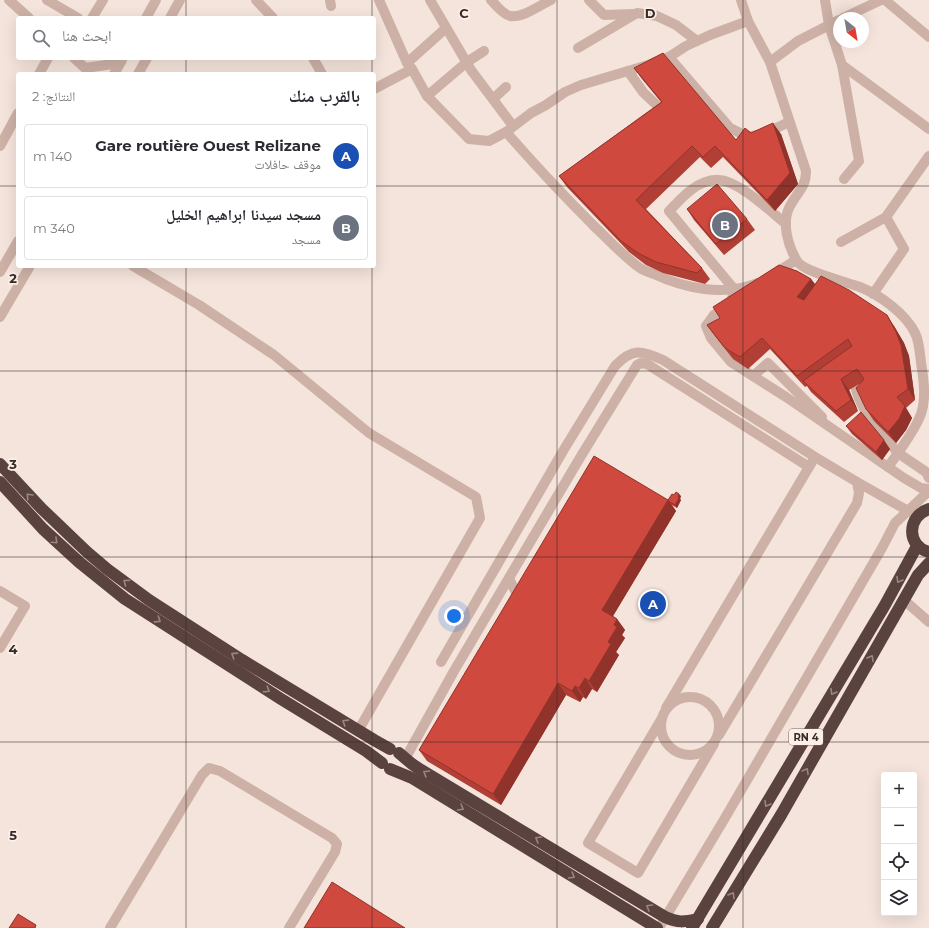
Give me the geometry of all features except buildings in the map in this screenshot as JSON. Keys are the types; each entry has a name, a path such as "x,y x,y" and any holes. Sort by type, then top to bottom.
{"highway":[{"path":"0,464 52,520 87,552 149,600 242,660 358,731 398,753 421,770 665,917 674,921 695,923"},
{"path":"0,482 43,529 79,562 125,599 366,751 386,766 412,778 658,928"},
{"path":"929,510 912,513 914,522 912,534 917,546 929,552"},
{"name":"RN 4","path":"695,923 885,605 917,546"},
{"name":"RN 4","path":"712,928 781,814 918,575 929,563"},
{"path":"387,749 398,753 401,758 399,764 394,768 386,766 381,760 382,753 387,749"}],"street":[{"path":"9,0 27,16"},
{"path":"47,0 75,16"},
{"path":"93,16 102,0"},
{"path":"147,16 156,0"},
{"path":"171,16 180,0"},
{"path":"256,0 271,16"},
{"path":"379,0 409,66 427,96 469,139 489,141 510,129 531,113 565,92 581,85 669,57 697,41 748,21"},
{"path":"430,0 467,62 493,98 510,129 614,246 641,268 668,281 707,290 734,289 750,286 767,279 796,260"},
{"path":"491,0 499,9 510,16 525,14 551,0"},
{"path":"502,0 504,12"},
{"path":"589,0 604,15 637,13 657,16 676,26 697,41"},
{"path":"741,0 748,21 770,62 806,171 806,178 803,187 787,213 786,224 790,244 796,260 808,270 861,288 873,294 895,308 916,334 925,389 922,413 913,431 888,467"},
{"path":"825,0 829,25 842,65 860,161 844,179"},
{"path":"856,12 881,0"},
{"path":"885,0 929,37"},
{"path":"578,48 637,13"},
{"path":"770,62 798,41 833,23"},
{"path":"376,88 409,66 446,28"},
{"path":"427,96 467,62 484,51"},
{"path":"669,57 730,128 748,137 766,133 789,122"},
{"path":"40,72 47,60"},
{"path":"76,60 85,68 122,60"},
{"path":"115,72 122,60"},
{"path":"139,72 146,60"},
{"path":"314,60 321,72"},
{"path":"842,65 929,129"},
{"path":"628,71 643,92 663,111 650,120"},
{"path":"493,98 506,87"},
{"path":"0,146 16,117"},
{"path":"840,242 886,217 929,156"},
{"path":"734,289 668,211 691,189 709,180 720,180 731,183 743,190 786,224"},
{"path":"873,294 904,249 886,217"},
{"path":"0,272 16,244"},
{"path":"0,317 29,268"},
{"path":"136,268 199,305 274,355 369,433 476,497 480,518 358,731"},
{"path":"658,928 741,790 882,548 894,523 912,513 929,490 921,488 888,467 786,397 731,362 711,338 706,326 714,315 731,304 734,289"},
{"path":"441,662 563,451 611,373 622,358 631,353 640,352 663,360 815,457 912,513"},
{"path":"753,376 768,362 803,392 840,435"},
{"path":"398,753 489,617 527,547 637,365 641,363 648,364 809,467"},
{"path":"856,390 859,403 868,418 898,453 926,472 929,478"},
{"path":"815,457 588,843 638,873 857,503 859,493 857,482"},
{"path":"527,547 537,556"},
{"path":"527,547 537,556"},
{"path":"527,547 537,556"},
{"path":"527,547 537,556"},
{"path":"0,591 25,606 0,648"},
{"path":"904,600 929,622"},
{"path":"480,651 489,617"},
{"path":"480,651 489,617"},
{"path":"480,651 489,617"},
{"path":"662,718 661,728 663,738 669,746 677,752 687,756 697,755 707,751 716,739 720,725 718,715 713,706 704,699 694,696 684,697 674,701 666,708"},
{"path":"110,928 202,775 209,768 220,771 332,838 337,844 335,852 289,928"}],"place":[{"name":"مسجد سيدنا ابراهيم الخليل","path":"725,225"},
{"name":"Gare routière Ouest Relizane","path":"653,604"}]}
